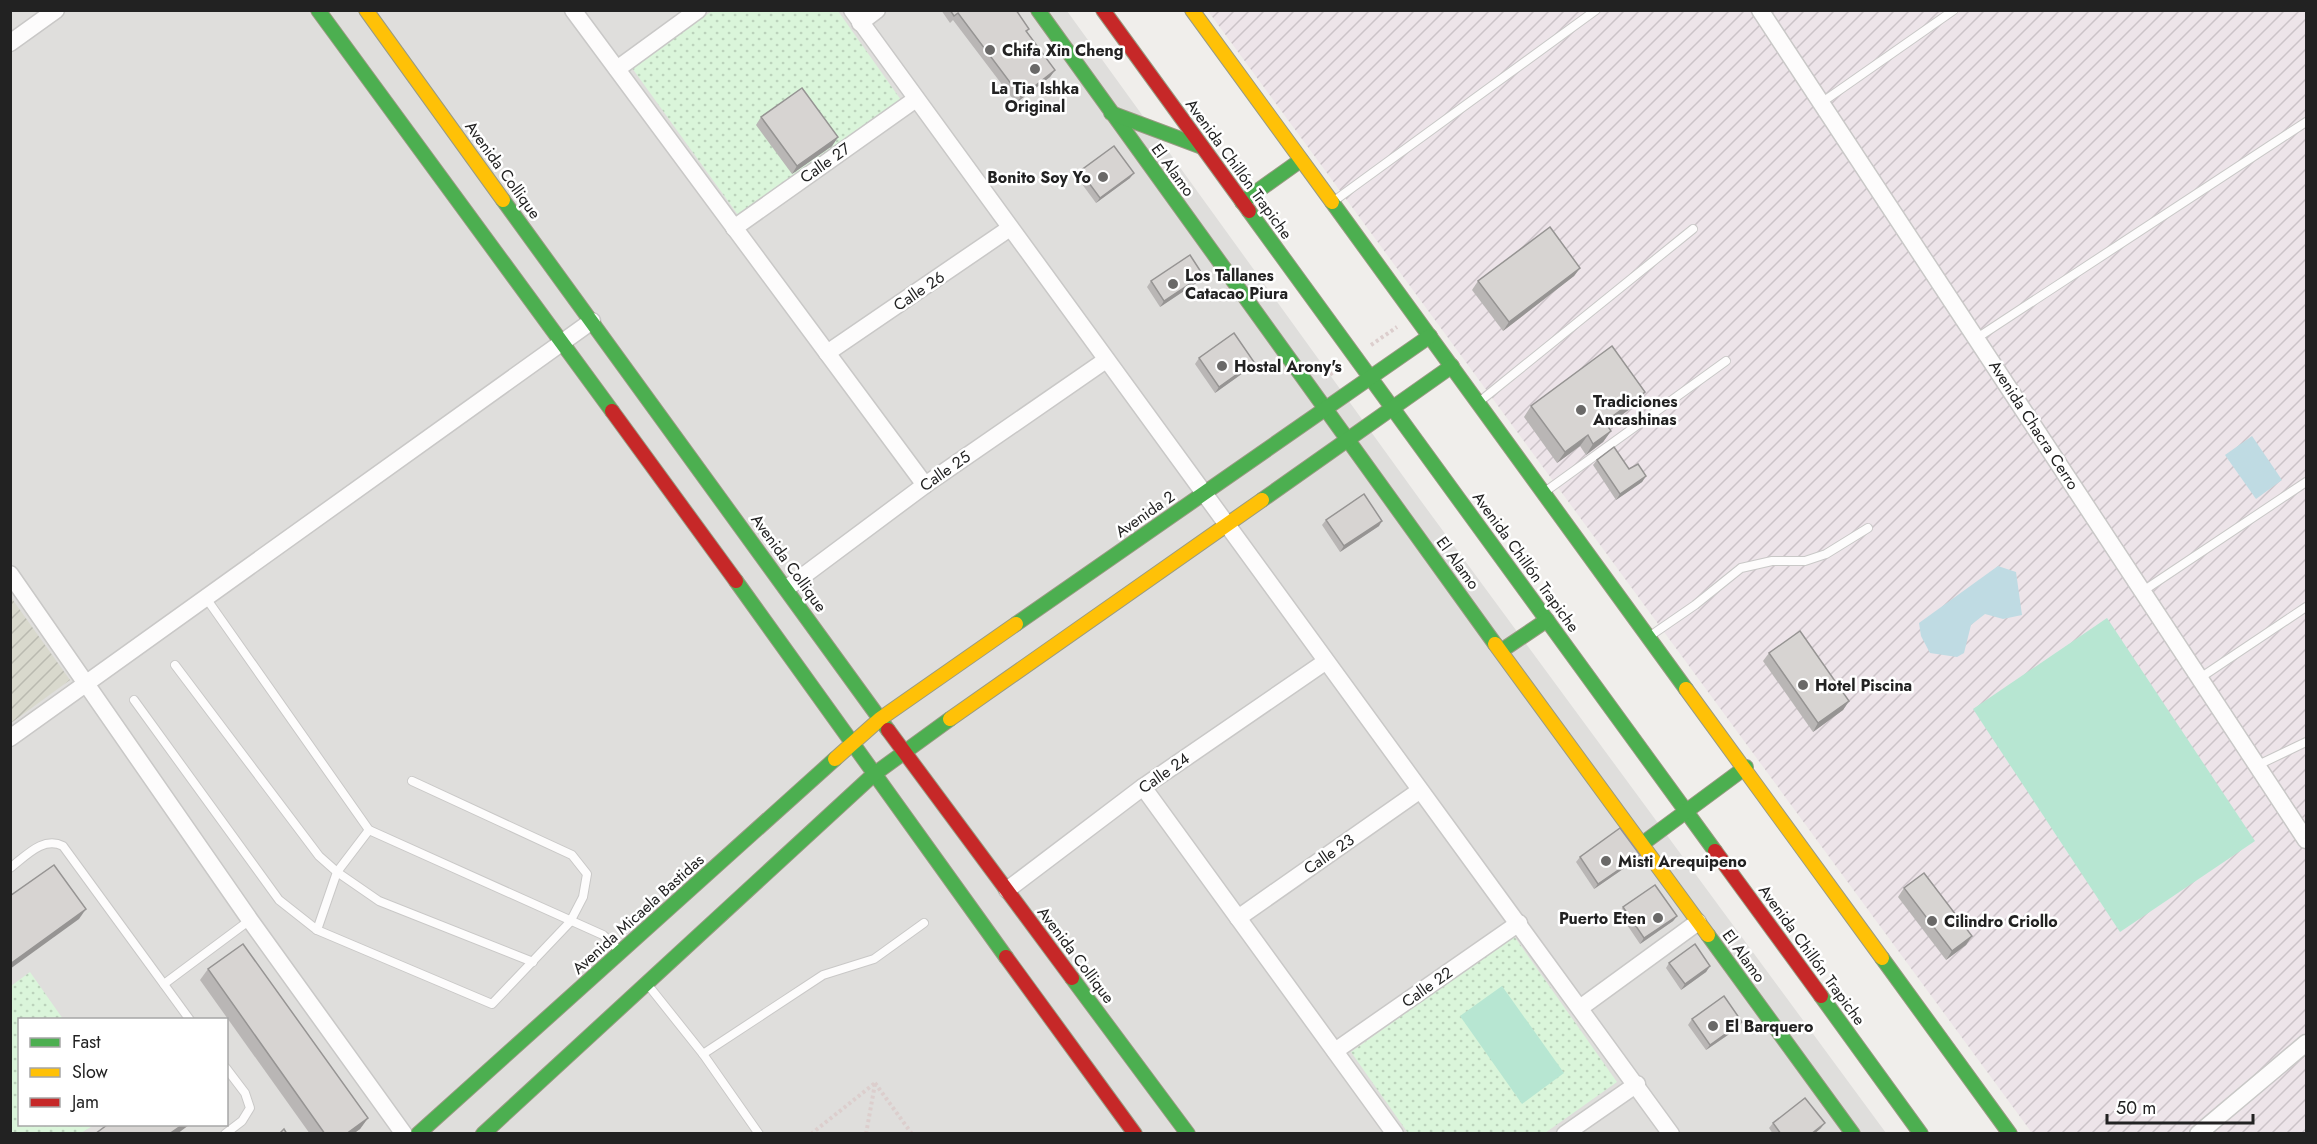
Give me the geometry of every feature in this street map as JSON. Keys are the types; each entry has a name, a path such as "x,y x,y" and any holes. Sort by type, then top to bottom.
{"main road":[{"path":"318,10 777,637 873,775 1135,1134"},
{"name":"Avenida Collique","path":"366,10 880,719 1188,1134"},
{"name":"El Alamo","path":"1038,10 1324,409 1852,1134"},
{"name":"Avenida Chillón Trapiche","path":"1102,10 1921,1134"},
{"path":"1192,10 1650,636 2010,1134"},
{"path":"1111,112 1202,147"},
{"path":"1242,202 1301,160"},
{"name":"Avenida 2","path":"880,719 1430,336"},
{"path":"483,1134 644,979 873,775 1452,366"},
{"path":"1501,651 1547,620"},
{"name":"Avenida Micaela Bastidas","path":"418,1134 624,956 767,820 880,719"},
{"path":"1642,844 1746,768"},
{"path":"767,820 779,818 791,822 798,834 796,845"}],"street":[{"path":"10,43 56,10"},
{"path":"573,10 925,485"},
{"path":"617,69 698,10"},
{"path":"877,10 856,16 1419,791 1637,1084 1671,1134"},
{"name":"Avenida Chacra Cerro","path":"1760,10 2307,840"},
{"name":"Calle 27","path":"734,228 916,99"},
{"name":"Calle 26","path":"827,353 1010,228"},
{"path":"10,738 592,321"},
{"name":"Calle 25","path":"787,588 925,485 1106,360"},
{"path":"10,574 88,683 250,920 404,1134"},
{"name":"Calle 24","path":"1007,890 1143,787 1325,662"},
{"path":"1143,787 1395,1134"},
{"name":"Calle 23","path":"1238,918 1419,791"},
{"path":"1580,1008 1698,922"},
{"name":"Calle 22","path":"1335,1051 1519,923"},
{"path":"2198,1134 2307,1043"},
{"path":"1565,1134 1637,1084"}],"lane":[{"path":"1332,202 1596,10"},
{"path":"1821,103 1954,10"},
{"path":"1977,338 2307,122"},
{"path":"1479,402 1693,229"},
{"path":"1545,492 1726,361"},
{"path":"2143,591 2307,482"},
{"path":"1650,636 1695,605 1741,568 1772,561 1804,561 1826,554 1868,528"},
{"path":"206,598 369,830 603,935 624,956"},
{"path":"2200,678 2307,607"},
{"path":"175,665 319,856 337,872 379,901 533,962"},
{"path":"134,700 279,900 316,930 492,1004 570,922 583,897 586,874 572,855 412,782"},
{"path":"2258,765 2307,742"},
{"path":"316,930 337,872 369,830"},
{"path":"10,868 44,843 53,841 63,846 189,1018"},
{"path":"164,984 250,920"},
{"path":"703,1054 823,975 874,959 924,923"},
{"path":"644,979 703,1054 759,1134"},
{"path":"225,1134 242,1121 250,1108 245,1093 228,1071"}],"path":[{"path":"811,1134 875,1083"},
{"path":"867,1134 875,1083"},
{"path":"875,1083 912,1134"}],"shaded area":[{"path":"10,11 1067,11 1421,501 1886,1133 11,1133"},
{"path":"1208,11 2306,11 2306,1133 2032,1133"},
{"path":"10,596 70,680 11,723 10,723"}],"green space":[{"path":"712,11 838,11 901,100 738,215 632,68"},
{"path":"2107,618 2255,841 2120,932 1973,709"},
{"path":"1514,936 1617,1082 1545,1133 1408,1133 1351,1052"},
{"path":"30,972 62,1018 18,1018 18,1126 92,1126 81,1133 11,1133 11,986"},
{"path":"1502,986 1564,1073 1522,1104 1460,1016"}],"water":[{"path":"2252,436 2282,480 2256,499 2225,455"},
{"path":"1998,566 2016,572 2022,615 2003,619 1985,614 1971,625 1964,653 1957,657 1930,653 1921,636 1919,623"}],"building":[{"path":"950,10 1016,10 1029,29 1026,31 1055,70 1021,97 958,13 954,16"},
{"path":"802,88 838,137 797,166 761,117"},
{"name":"Bonito Soy Yo","path":"1114,146 1134,173 1100,198 1080,171"},
{"path":"1550,227 1580,268 1509,322 1478,281"},
{"name":"Los Tallanes Catacao Piura","path":"1190,255 1203,275 1164,301 1151,281"},
{"name":"Hostal Arony's","path":"1234,333 1254,362 1219,387 1199,358"},
{"name":"Tradiciones Ancashinas","path":"1612,346 1645,392 1605,422 1611,431 1593,444 1588,435 1565,452 1531,406"},
{"path":"1614,447 1629,469 1638,464 1646,476 1620,494 1597,460"},
{"path":"1364,494 1382,521 1344,546 1326,520"},
{"name":"Hotel Piscina","path":"1800,631 1849,701 1818,723 1769,653"},
{"name":"Misti Arequipeno","path":"1620,828 1640,855 1598,884 1580,857"},
{"path":"54,865 86,909 10,964 10,896"},
{"path":"1924,873 1972,936 1952,951 1904,888"},
{"path":"1655,885 1677,916 1644,938 1623,907"},
{"path":"243,944 368,1118 346,1134 325,1134 208,969"},
{"path":"1695,944 1710,966 1685,984 1669,963"},
{"name":"El Barquero","path":"1724,996 1742,1022 1710,1045 1692,1019"},
{"path":"1805,1098 1825,1123 1811,1134 1781,1134 1773,1123"},
{"path":"106,1126 181,1126 169,1134 95,1134"}],"traffic: fast":[{"path":"318,10 612,411"},
{"path":"1038,10 1495,644"},
{"path":"1111,113 1202,147"},
{"path":"1242,202 1301,160"},
{"path":"503,200 888,730"},
{"path":"1332,202 1686,689"},
{"path":"1249,211 1715,851"},
{"path":"1016,624 1430,336"},
{"path":"1262,500 1452,366"},
{"path":"736,581 1006,957"},
{"path":"1501,651 1547,620"},
{"path":"483,1134 873,775 950,719"},
{"path":"418,1134 835,759"},
{"path":"1642,844 1746,767"},
{"path":"1708,935 1853,1134"},
{"path":"1882,958 2010,1134"},
{"path":"1072,978 1188,1134"},
{"path":"1821,996 1921,1134"}],"traffic: slow":[{"path":"366,10 503,200"},
{"path":"1192,10 1332,202"},
{"path":"950,719 1262,500"},
{"path":"835,759 880,719 1016,624"},
{"path":"1495,644 1708,935"},
{"path":"1686,689 1882,958"}],"traffic: jam":[{"path":"1103,10 1249,211"},
{"path":"612,411 736,581"},
{"path":"888,730 1072,978"},
{"path":"1715,851 1821,996"},
{"path":"1006,957 1135,1134"}],"place":[{"name":"Chifa Xin Cheng","path":"990,50"},
{"name":"La Tia Ishka Original","path":"1035,69"},
{"name":"Bonito Soy Yo","path":"1103,177"},
{"name":"Los Tallanes Catacao Piura","path":"1173,284"},
{"name":"Hostal Arony's","path":"1222,366"},
{"name":"Tradiciones Ancashinas","path":"1581,410"},
{"name":"Hotel Piscina","path":"1803,685"},
{"name":"Misti Arequipeno","path":"1606,861"},
{"name":"Puerto Eten","path":"1658,918"},
{"name":"Cilindro Criollo","path":"1932,921"},
{"name":"El Barquero","path":"1713,1026"}]}
